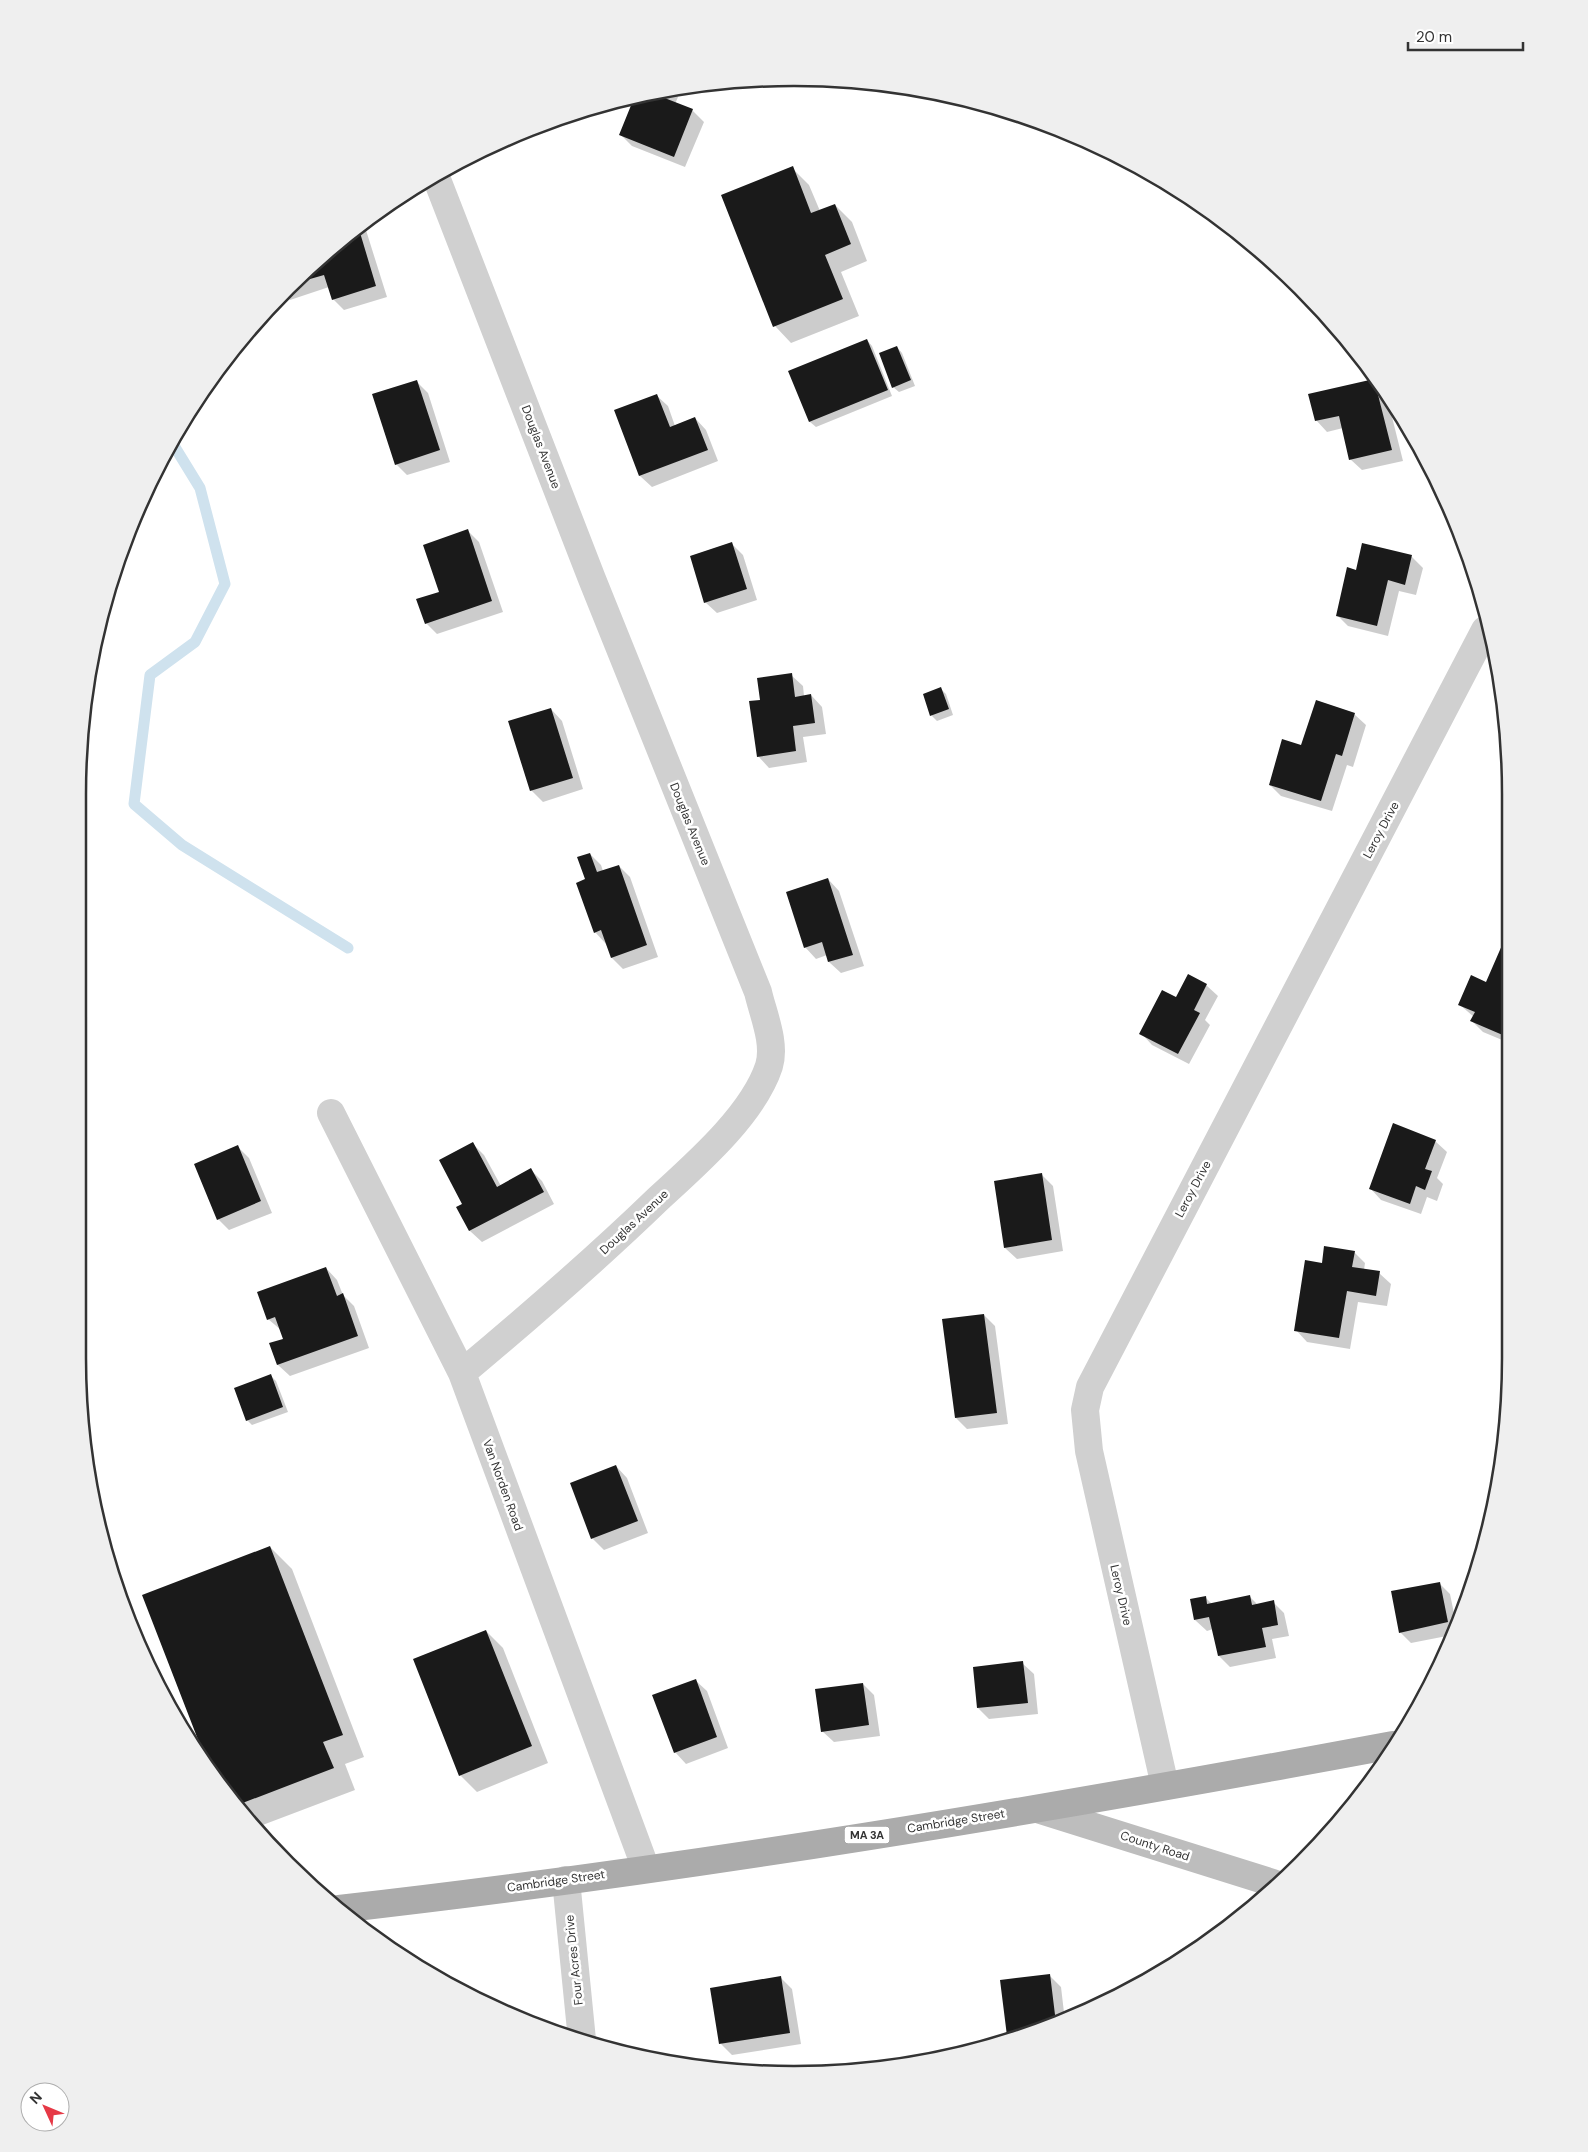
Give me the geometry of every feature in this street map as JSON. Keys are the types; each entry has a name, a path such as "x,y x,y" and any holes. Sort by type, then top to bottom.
{"main road":[{"name":"Cambridge Street","path":"348,1907 646,1869 1037,1809 1385,1746"}],"street":[{"name":"Douglas Avenue","path":"438,182 599,597 758,992 771,1043 770,1064 759,1089 735,1122 683,1176 612,1243 514,1330 462,1373"},
{"name":"Leroy Drive","path":"1165,1786 1088,1451 1085,1410 1090,1387 1483,634"},
{"name":"Van Norden Road","path":"331,1112 462,1373 646,1869"},
{"name":"County Road","path":"1037,1809 1269,1882"},
{"name":"Four Acres Drive","path":"566,1880 581,2033"}],"building":[{"path":"665,98 693,109 674,157 619,135 631,106"},
{"path":"793,166 811,213 835,204 851,244 825,255 843,299 773,327 721,195"},
{"path":"361,235 376,286 332,300 324,275 309,279"},
{"path":"867,339 888,390 809,422 788,371"},
{"path":"897,346 911,380 892,388 879,353"},
{"path":"417,380 440,450 395,465 372,394"},
{"path":"1367,380 1378,396 1392,450 1349,460 1339,416 1315,421 1308,394"},
{"path":"657,394 670,427 695,417 708,450 639,476 614,410"},
{"path":"468,529 492,601 425,624 416,599 439,592 423,545"},
{"path":"732,542 747,589 704,603 690,556"},
{"path":"1362,543 1412,555 1405,585 1388,580 1377,626 1336,616 1347,567 1356,570"},
{"path":"792,673 795,697 811,694 815,723 793,726 796,751 757,757 749,701 760,700 757,678"},
{"path":"941,687 949,709 930,716 923,694"},
{"path":"1316,700 1355,713 1342,756 1336,754 1321,801 1269,785 1282,739 1301,745"},
{"path":"551,708 573,778 530,791 508,721"},
{"path":"590,853 597,872 619,865 647,945 611,958 601,930 594,933 576,883 585,879 577,857"},
{"path":"828,878 853,955 828,962 822,942 804,948 786,892"},
{"path":"1502,945 1502,1035 1470,1021 1475,1012 1458,1005 1471,975 1486,982"},
{"path":"1188,974 1207,984 1194,1010 1200,1013 1178,1054 1139,1034 1162,990 1176,997"},
{"path":"1393,1123 1436,1140 1425,1169 1432,1171 1425,1190 1416,1186 1410,1204 1369,1189"},
{"path":"473,1142 497,1187 531,1168 544,1192 469,1231 456,1207 462,1204 439,1160"},
{"path":"238,1145 261,1201 217,1220 194,1164"},
{"path":"1042,1173 1052,1240 1004,1248 994,1181"},
{"path":"1324,1246 1355,1251 1352,1267 1380,1271 1376,1296 1347,1291 1339,1338 1294,1331 1305,1260 1322,1263"},
{"path":"326,1267 337,1296 343,1293 358,1336 277,1365 269,1343 283,1339 275,1317 267,1320 257,1292"},
{"path":"984,1314 997,1413 955,1418 942,1319"},
{"path":"271,1374 283,1407 246,1421 234,1388"},
{"path":"616,1465 638,1521 591,1539 570,1483"},
{"path":"270,1546 343,1735 323,1742 334,1768 244,1803 197,1737 142,1595"},
{"path":"1440,1582 1448,1622 1399,1633 1391,1591"},
{"path":"1250,1595 1252,1605 1274,1600 1278,1625 1262,1628 1266,1647 1218,1656 1209,1617 1194,1620 1190,1599 1206,1596 1207,1604"},
{"path":"486,1630 532,1746 459,1776 413,1659"},
{"path":"1023,1661 1028,1703 977,1708 973,1667"},
{"path":"696,1679 717,1737 674,1753 652,1695"},
{"path":"863,1683 869,1725 821,1732 815,1689"},
{"path":"1050,1974 1055,2016 1007,2033 1000,1980"},
{"path":"781,1976 790,2033 719,2044 710,1988"}],"waterway":[{"path":"176,449 200,488 225,584 195,642 150,675 134,804 182,845 348,948"}]}
